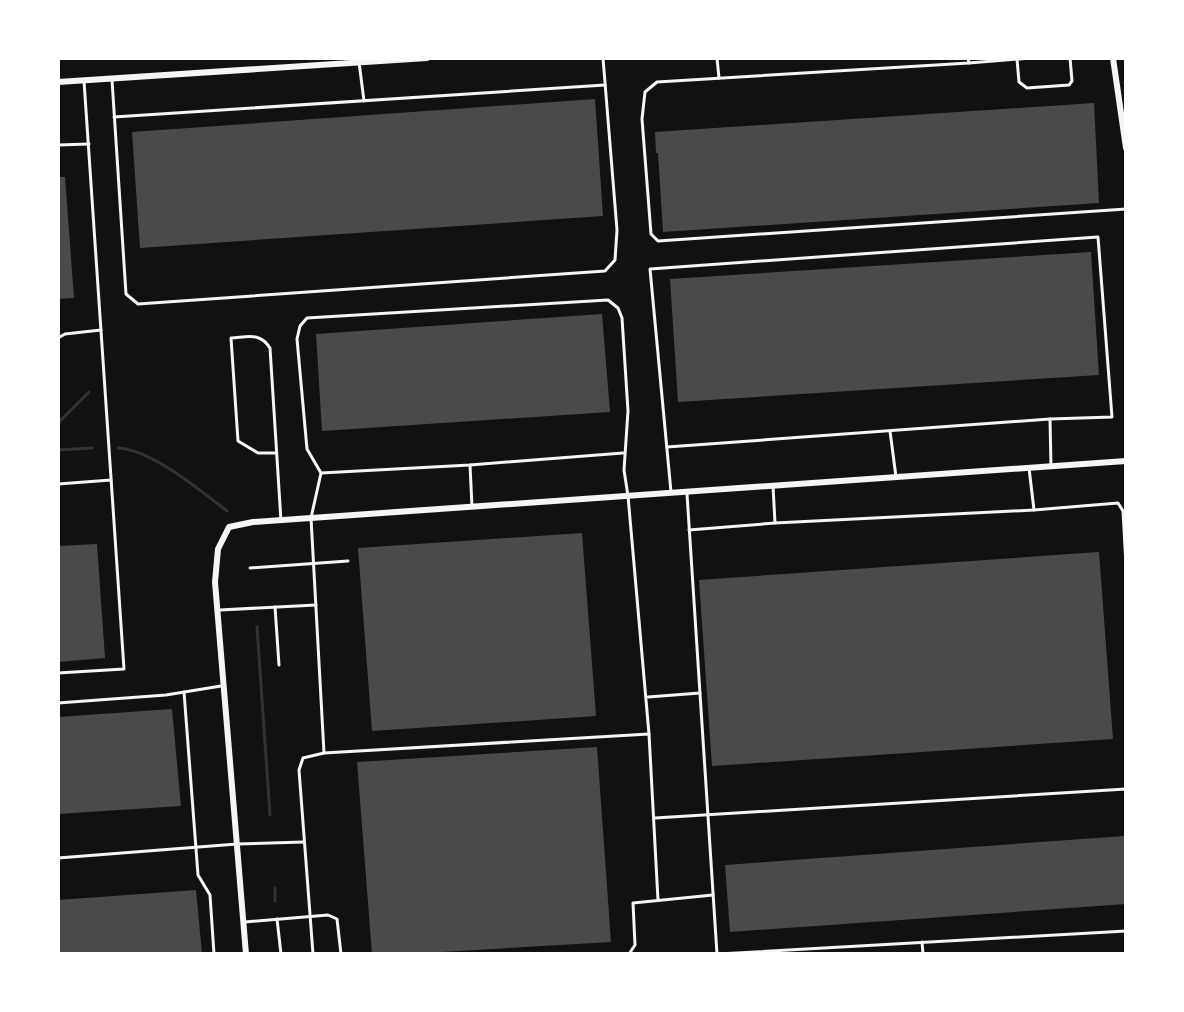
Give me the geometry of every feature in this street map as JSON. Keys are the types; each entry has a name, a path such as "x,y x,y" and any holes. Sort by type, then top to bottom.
{"street":[{"path":"58,82 427,58"},
{"path":"1113,58 1126,148"},
{"path":"246,954 215,582 218,549 229,527 253,522 1126,461"}],"lane":[{"path":"296,58 296,66"},
{"path":"112,79 126,294 138,304 605,271 615,260 617,230 603,58"},
{"path":"717,58 719,78"},
{"path":"1032,58 657,82 645,92 642,119 651,234 658,241 1126,209"},
{"path":"1017,59 1019,82 1027,88 1069,85 1072,81 1070,58"},
{"path":"359,62 364,101"},
{"path":"58,673 124,669 84,81"},
{"path":"114,117 605,85"},
{"path":"58,145 89,144"},
{"path":"666,447 1112,417 1098,237 650,269 666,447 671,493"},
{"path":"324,753 311,518 321,473 307,449 297,339 300,326 307,318 608,300 618,308 622,318 628,411 624,470 649,734 658,900"},
{"path":"58,338 65,334 102,330"},
{"path":"276,453 258,453 238,441 231,338 262,338 270,348 281,521"},
{"path":"1050,419 1051,467"},
{"path":"890,431 896,477"},
{"path":"321,473 623,453"},
{"path":"470,465 472,507"},
{"path":"1029,468 1034,510"},
{"path":"58,484 111,480"},
{"path":"773,486 775,523"},
{"path":"687,492 717,954 1126,931"},
{"path":"689,530 1118,503 1123,511 1125,526 1126,565"},
{"path":"250,568 348,561"},
{"path":"218,610 316,605"},
{"path":"275,607 279,665"},
{"path":"58,703 224,686"},
{"path":"184,692 198,875 210,895 214,954"},
{"path":"646,697 700,693"},
{"path":"313,954 299,770 303,758 324,753 649,734"},
{"path":"654,818 1126,789"},
{"path":"58,858 304,842"},
{"path":"629,954 635,945 633,903 713,895"},
{"path":"243,922 328,915 337,919 341,954"},
{"path":"277,919 281,954"},
{"path":"922,942 923,954"}],"building":[{"path":"595,99 603,216 140,248 132,132"},
{"path":"1094,103 1099,203 663,232 655,132"},
{"path":"58,177 65,177 74,298 58,299"},
{"path":"1091,252 1099,375 678,402 670,279"},
{"path":"602,314 610,412 322,431 316,334"},
{"path":"582,533 596,716 372,731 358,548"},
{"path":"97,544 105,658 58,662 58,546"},
{"path":"1099,552 1113,739 712,766 699,580"},
{"path":"172,709 181,806 58,814 58,717"},
{"path":"597,747 611,942 372,954 357,762"},
{"path":"1124,836 1126,904 730,932 725,865"},
{"path":"196,890 202,954 58,954 58,900"}],"waterway":[{"path":"58,423 89,392"},
{"path":"58,450 92,448"},
{"path":"118,448 131,450 160,463 227,511"},
{"path":"257,627 270,815"},
{"path":"275,888 275,901"}]}
